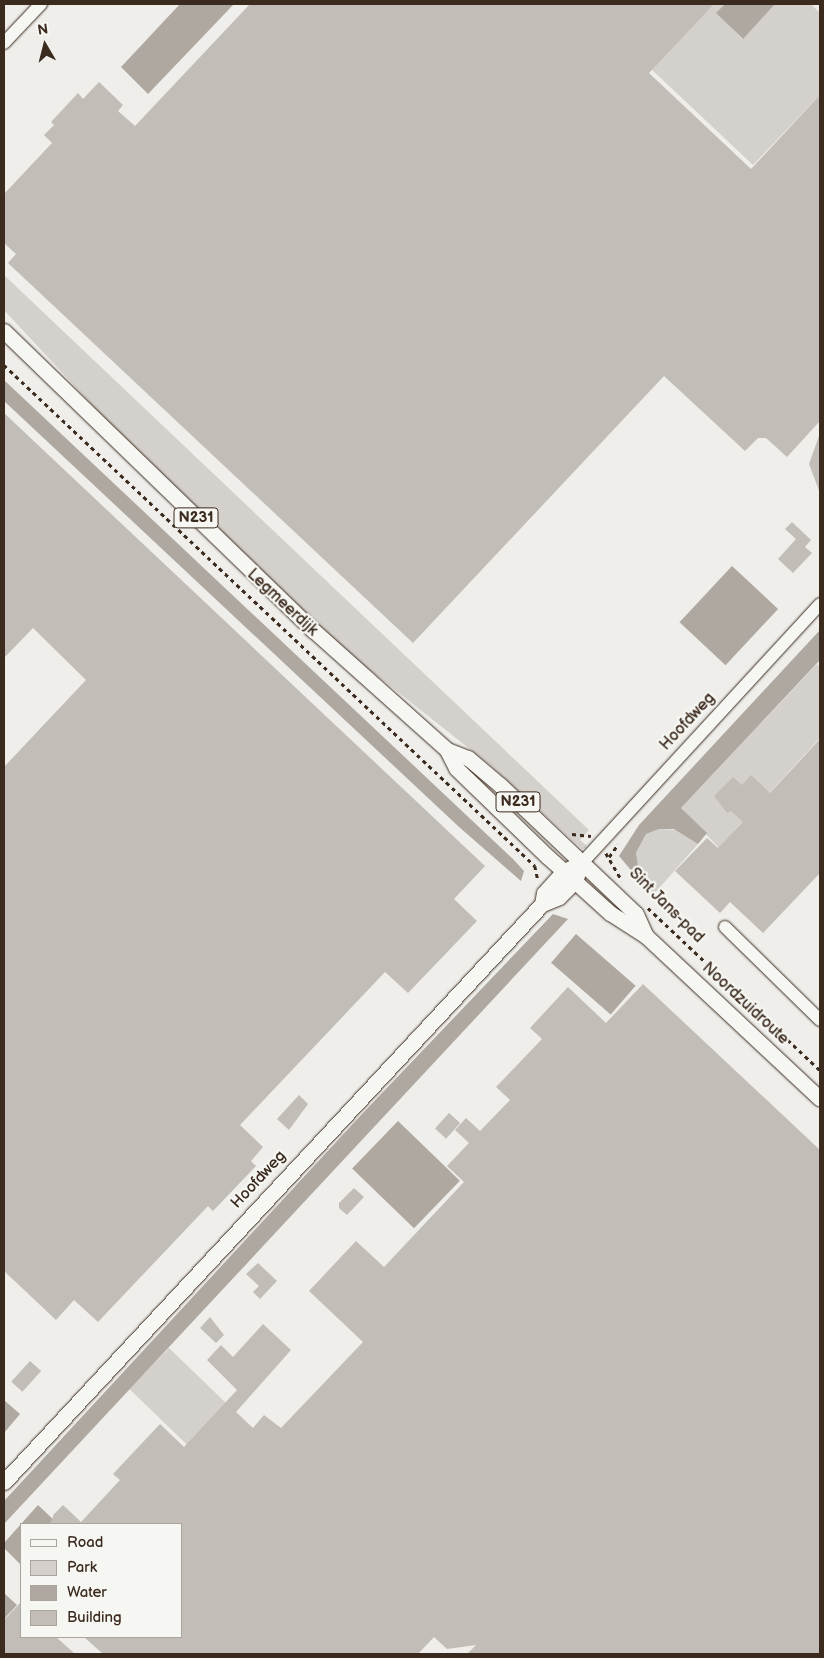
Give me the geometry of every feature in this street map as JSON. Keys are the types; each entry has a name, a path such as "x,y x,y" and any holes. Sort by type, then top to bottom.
{"main road":[{"name":"Legmeerdijk","path":"5,331 259,579 447,750 456,768 569,876"},
{"name":"Legmeerdijk","path":"447,750 468,758 582,864"},
{"name":"Hoofdweg","path":"4,1482 542,904 559,897 569,876 582,864"},
{"name":"Noordzuidroute","path":"582,864 636,914 646,936"},
{"name":"Noordzuidroute","path":"569,876 622,922 646,936 820,1098"}],"street":[{"path":"4,42 40,4"},
{"name":"Hoofdweg","path":"582,864 820,604"},
{"path":"725,927 820,1020"}],"path":[{"name":"Legmeerdijk","path":"4,365 536,866"},
{"name":"Sint Jans-pad","path":"609,857 624,882"},
{"name":"Sint Jans-pad","path":"644,903 820,1070"}],"green space":[{"path":"710,4 725,4 717,13 742,39 775,4 811,4 820,13 820,95 753,165 650,68"},
{"path":"4,275 589,830 580,840 587,846 582,849 490,765 356,659 143,460 4,310"},
{"path":"817,664 820,668 820,738 719,848 681,808"},
{"path":"659,829 678,830 698,844 654,894 641,882 636,853 646,834"},
{"path":"169,1348 231,1408 191,1449 129,1389"}],"water":[{"path":"180,4 234,4 148,94 121,67"},
{"path":"725,4 775,4 743,39 716,13"},
{"path":"4,380 513,859 524,871 521,881 458,826 4,401"},
{"path":"732,566 778,609 726,665 679,622"},
{"path":"820,630 820,660 681,808 707,833 698,844 674,829 659,829 646,834 636,853 641,882 619,856 639,825"},
{"path":"553,914 568,919 4,1524 4,1501 362,1114"},
{"path":"576,934 636,986 611,1015 551,963"},
{"path":"398,1121 460,1181 414,1228 352,1168"},
{"path":"4,1400 20,1414 4,1433"},
{"path":"38,1505 57,1523 22,1523"},
{"path":"20,1525 20,1564 4,1548 4,1543"},
{"path":"4,1593 17,1605 4,1619"}],"building":[{"path":"250,4 714,4 649,73 751,169 820,95 820,421 787,457 766,438 758,438 745,451 664,376 413,643 8,263 16,254 4,243 4,194 52,143 44,135 54,125 51,122 78,93 83,99 99,82 123,105 118,111 135,126"},
{"path":"4,413 485,866 454,899 477,921 408,993 385,972 240,1125 263,1147 251,1161 256,1166 213,1211 208,1206 98,1322 74,1300 56,1320 4,1271 4,767 86,680 33,628 4,658"},
{"path":"820,433 820,493 809,464"},
{"path":"792,522 811,540 805,547 812,553 793,573 778,559 796,539 785,529"},
{"path":"820,739 820,873 763,933 730,902 720,913 675,871 707,838 718,848 743,822 731,811 727,813 714,796 733,777 742,785 751,775 770,793"},
{"path":"643,984 820,1150 820,1654 467,1654 476,1645 447,1649 434,1637 418,1654 103,1654 85,1638 182,1638 182,1523 50,1523 54,1514 63,1505 81,1522 120,1480 113,1474 160,1424 184,1447 237,1390 207,1360 221,1345 233,1357 263,1324 291,1350 236,1412 253,1428 264,1415 281,1428 363,1342 309,1291 356,1241 384,1267 464,1182 447,1166 469,1143 455,1130 466,1118 480,1131 510,1100 496,1087 542,1039 530,1028 568,987 606,1023"},
{"path":"299,1095 308,1104 289,1130 277,1119"},
{"path":"449,1113 460,1123 446,1139 435,1129"},
{"path":"354,1188 364,1197 347,1215 339,1208 339,1203"},
{"path":"258,1263 277,1281 260,1299 253,1292 259,1286 246,1274"},
{"path":"210,1317 224,1335 216,1343 200,1328"},
{"path":"30,1361 41,1371 22,1392 11,1382"},
{"path":"20,1603 20,1638 57,1638 75,1654 4,1654 4,1620"}]}
